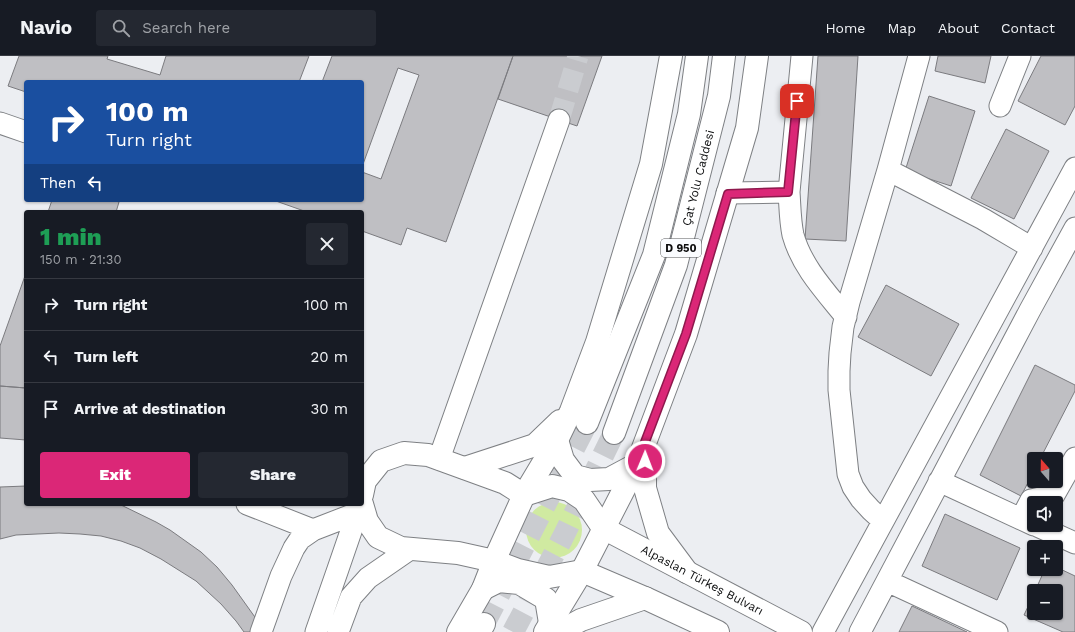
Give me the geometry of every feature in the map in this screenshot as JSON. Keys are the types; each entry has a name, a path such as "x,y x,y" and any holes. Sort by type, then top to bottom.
{"main road":[{"path":"458,632 483,589 524,495 557,440 579,417 597,342 651,164 671,56"},
{"name":"Çat Yolu Caddesi","path":"579,417 654,255 690,114 697,56"},
{"name":"Çat Yolu Caddesi","path":"614,433 676,265 719,96 724,56"},
{"path":"552,629 637,464 686,334 747,128 757,56"},
{"path":"465,468 535,445 579,417"},
{"path":"557,440 564,460 575,476 590,480 609,480 637,464"},
{"path":"645,442 645,488 658,534 687,572"},
{"path":"364,491 382,461 404,453 428,454 505,483 524,495"},
{"path":"524,495 552,486 569,490 584,500 603,528"},
{"path":"363,506 367,521 378,537 401,548 458,553 494,561 518,570 549,577 582,571 718,632"},
{"name":"Alpaslan Türkeş Bulvarı","path":"603,528 800,632"},
{"path":"483,589 499,581 519,584 546,599 552,629"},
{"path":"552,629 645,598"}],"street":[{"path":"802,56 788,192 791,222 798,248 804,262 812,275 846,316"},
{"path":"883,521 861,499 853,487 848,474 839,390 840,353 846,316 919,56"},
{"path":"1000,106 1020,56"},
{"path":"439,459 559,120"},
{"path":"0,123 24,131"},
{"path":"823,632 1075,168"},
{"path":"888,170 983,219 1032,248"},
{"path":"728,194 788,192"},
{"path":"860,632 1030,310 1075,229"},
{"path":"1049,496 1054,495 1075,458"},
{"path":"939,481 1027,522"},
{"path":"252,506 313,530"},
{"path":"261,632 281,576 300,538 347,506"},
{"path":"316,632 358,506"},
{"path":"1050,532 1075,543"},
{"path":"338,632 351,597 368,578 410,549"},
{"path":"887,581 997,632"}],"green space":[{"path":"554,502 569,507 577,515 582,530 577,545 569,553 554,558 539,553 531,545 526,530 531,515 539,507"}],"building":[{"path":"19,56 108,56 107,59 160,75 166,56 309,56 300,80 24,80 24,91 8,86"},
{"path":"332,56 513,56 446,242 407,228 401,245 364,232 364,210 301,210 279,202 364,202 364,173 381,179 419,75 398,68 364,162 364,80 323,80"},
{"path":"513,56 602,56 577,126 498,99"},
{"path":"818,56 858,56 846,241 805,239"},
{"path":"938,56 991,56 985,83 935,71"},
{"path":"1041,56 1075,56 1075,106 1065,125 1018,101"},
{"path":"929,96 975,111 951,186 905,171"},
{"path":"1006,129 1049,151 1014,219 971,198"},
{"path":"51,202 119,202 117,210 49,210"},
{"path":"24,279 24,388 0,386 0,346"},
{"path":"886,285 959,324 931,376 858,337"},
{"path":"1035,365 1075,385 1075,391 1044,452 1027,452 1027,484 1021,496 980,475"},
{"path":"0,386 24,388 24,440 0,438"},
{"path":"24,486 24,506 123,506 170,530 201,552 217,567 232,585 257,620 253,632 244,632 221,604 196,581 161,559 140,548 121,541 101,536 59,533 16,535 0,539 0,487"},
{"path":"945,514 1020,548 997,600 922,566"},
{"path":"1063,570 1075,576 1075,632 1063,632 1035,620 1063,620 1063,584 1038,584 1042,576 1063,576"},
{"path":"912,606 967,632 899,632"},
{"path":"1027,609 1027,616 1024,615"}],"tunnel":[{"path":"559,120 578,56"},
{"path":"484,624 587,423"},
{"path":"513,632 562,539 614,433"}],"route":[{"path":"645,461 645,442 686,334 728,194 788,192 797,101"}]}
